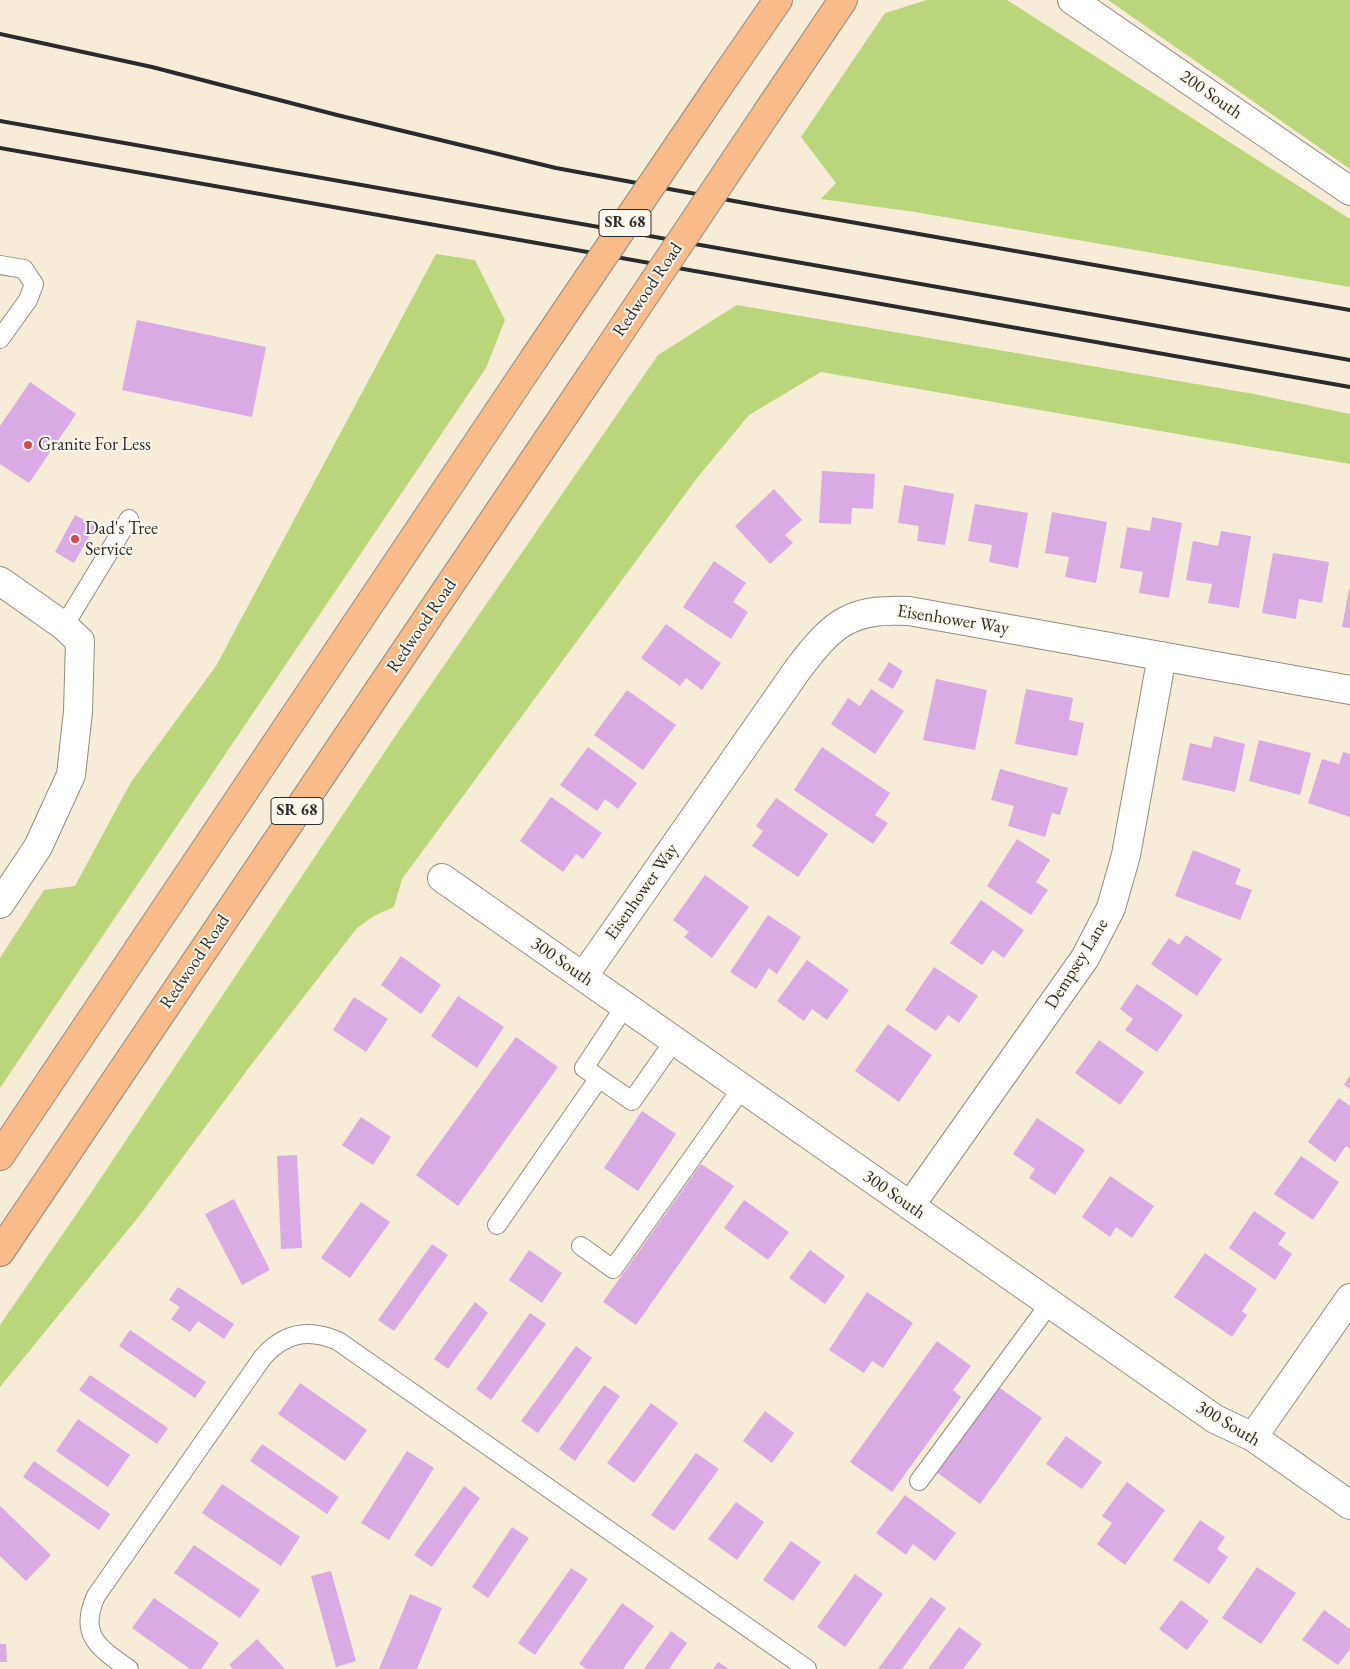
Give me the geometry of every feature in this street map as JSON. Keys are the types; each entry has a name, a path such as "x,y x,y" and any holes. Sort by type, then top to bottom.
{"main road":[{"name":"SR 68","path":"2,1149 532,360 778,0"},
{"name":"Redwood Road","path":"0,1252 839,6"}],"street":[{"name":"200 South","path":"1072,0 1350,191"},
{"path":"0,581 64,626 80,641 78,712 71,775 38,847 0,904"},
{"name":"Eisenhower Way","path":"583,977 798,669 823,639 838,625 855,616 891,610 909,610 1350,690"},
{"name":"Dempsey Lane","path":"910,1206 1084,958 1111,908 1120,882 1126,855 1162,656"},
{"name":"300 South","path":"442,878 1215,1418 1253,1437 1350,1505"},
{"path":"1253,1437 1350,1298"}],"lane":[{"path":"0,265 24,269 34,284 28,300 5,323 0,340"},
{"path":"64,626 129,519"},
{"path":"625,1006 584,1068 632,1101 674,1041"},
{"path":"497,1225 599,1078"},
{"path":"581,1246 613,1269 742,1088"},
{"path":"919,1481 1050,1303"},
{"path":"129,1669 102,1648 93,1637 88,1625 90,1610 96,1596 263,1358 272,1347 284,1339 311,1333 325,1336 338,1342 807,1669"}],"green space":[{"path":"927,0 1007,0 1350,219 1350,287 915,212 821,199 836,183 801,137 885,13"},
{"path":"1108,0 1350,0 1350,169"},
{"path":"436,254 475,260 505,320 486,368 0,1088 0,958 44,890 75,886 131,782 216,666"},
{"path":"737,305 1254,394 1350,414 1350,464 821,372 749,415 697,478 402,879 394,907 374,916 357,928 251,1065 140,1215 0,1387 0,1325 91,1193 394,738 658,355"}],"building":[{"path":"137,320 266,347 252,417 122,390"},
{"name":"Granite For Less","path":"30,382 76,414 29,483 0,464 0,426"},
{"path":"822,471 875,474 873,509 852,508 851,524 819,523"},
{"path":"904,485 954,494 945,545 917,541 919,526 898,523"},
{"path":"774,489 802,520 785,535 793,543 770,564 735,526"},
{"path":"975,504 1028,513 1018,568 989,562 992,545 968,541"},
{"path":"1052,512 1107,522 1096,583 1065,577 1069,557 1045,553"},
{"name":"Dad's Tree Service","path":"75,515 95,526 74,563 55,552"},
{"path":"1152,517 1182,523 1169,598 1139,593 1143,572 1120,568 1127,527 1150,531"},
{"path":"1221,531 1251,536 1239,608 1208,603 1212,584 1186,580 1193,541 1218,546"},
{"path":"1273,553 1329,562 1322,603 1299,599 1296,619 1262,613"},
{"path":"714,561 746,583 733,602 748,612 731,639 683,607"},
{"path":"1350,589 1350,628 1342,627"},
{"path":"666,624 721,663 702,690 686,678 680,686 641,658"},
{"path":"889,662 903,671 893,689 878,680"},
{"path":"936,679 987,690 975,750 923,740"},
{"path":"871,689 904,711 875,754 831,724 848,698 860,706"},
{"path":"1026,689 1073,698 1069,720 1084,723 1077,756 1015,744"},
{"path":"627,690 676,725 643,770 594,735"},
{"path":"1214,736 1245,744 1235,792 1182,780 1190,743 1211,748"},
{"path":"1259,740 1311,753 1300,795 1249,781"},
{"path":"588,747 637,783 618,809 605,799 597,811 560,785"},
{"path":"822,747 890,793 875,815 888,823 873,844 794,790"},
{"path":"1343,752 1350,754 1350,817 1308,803 1322,759 1339,764"},
{"path":"1000,769 1068,788 1060,815 1052,813 1045,837 1008,826 1014,806 991,800"},
{"path":"551,797 602,833 583,859 576,854 563,872 520,841"},
{"path":"776,798 828,834 798,877 752,846 763,831 756,826"},
{"path":"1017,839 1050,860 1036,882 1048,890 1031,915 987,886"},
{"path":"1193,850 1241,869 1235,884 1252,890 1240,920 1175,896"},
{"path":"705,875 749,907 712,958 684,937 689,932 673,920"},
{"path":"981,900 1024,930 1004,958 993,950 982,965 950,943"},
{"path":"768,915 801,937 777,974 769,968 756,989 730,972"},
{"path":"1186,935 1222,959 1197,996 1151,964 1169,938 1179,945"},
{"path":"401,956 441,985 421,1014 381,985"},
{"path":"807,960 849,990 827,1020 812,1009 804,1021 777,1001"},
{"path":"934,967 978,996 959,1023 948,1015 936,1031 905,1010"},
{"path":"1137,984 1183,1015 1157,1052 1125,1030 1133,1019 1120,1009"},
{"path":"458,996 504,1027 477,1068 431,1036"},
{"path":"354,997 388,1019 366,1052 333,1030"},
{"path":"888,1024 932,1055 899,1102 855,1071"},
{"path":"516,1037 558,1067 458,1206 416,1175"},
{"path":"1099,1040 1144,1072 1120,1105 1075,1073"},
{"path":"1350,1075 1350,1089 1344,1085"},
{"path":"1339,1098 1350,1106 1350,1149 1346,1146 1335,1162 1308,1142"},
{"path":"642,1111 676,1134 638,1191 604,1168"},
{"path":"361,1117 391,1137 373,1165 342,1145"},
{"path":"1037,1118 1085,1150 1055,1195 1029,1178 1035,1169 1013,1154"},
{"path":"297,1155 302,1248 281,1249 277,1156"},
{"path":"1301,1156 1339,1182 1313,1220 1274,1194"},
{"path":"701,1164 734,1186 636,1325 603,1302"},
{"path":"1110,1176 1154,1206 1132,1238 1116,1227 1110,1237 1082,1217"},
{"path":"234,1199 270,1270 242,1285 205,1214"},
{"path":"744,1200 789,1232 768,1260 724,1228"},
{"path":"361,1202 390,1222 350,1278 321,1258"},
{"path":"1254,1211 1286,1233 1278,1244 1292,1254 1275,1280 1229,1248"},
{"path":"432,1244 448,1255 394,1331 378,1320"},
{"path":"529,1250 562,1273 542,1303 509,1280"},
{"path":"810,1250 845,1276 825,1304 789,1278"},
{"path":"1205,1253 1257,1289 1242,1311 1247,1315 1232,1337 1174,1297"},
{"path":"178,1287 234,1324 224,1339 198,1321 190,1332 171,1319 180,1307 169,1300"},
{"path":"867,1292 913,1323 883,1368 872,1361 864,1373 829,1350"},
{"path":"475,1302 488,1313 448,1369 434,1359"},
{"path":"530,1313 546,1324 491,1400 476,1389"},
{"path":"130,1330 206,1382 195,1398 119,1346"},
{"path":"937,1341 971,1366 953,1390 961,1397 892,1492 850,1462"},
{"path":"576,1346 592,1358 538,1433 521,1421"},
{"path":"90,1375 168,1428 157,1444 79,1390"},
{"path":"300,1383 367,1430 345,1461 278,1414"},
{"path":"604,1385 620,1396 575,1461 559,1449"},
{"path":"997,1386 1042,1418 980,1504 935,1471"},
{"path":"651,1403 678,1423 634,1483 607,1463"},
{"path":"765,1411 794,1433 772,1463 743,1441"},
{"path":"78,1419 130,1455 108,1487 56,1451"},
{"path":"1066,1436 1102,1462 1082,1489 1046,1464"},
{"path":"262,1444 339,1497 327,1514 250,1461"},
{"path":"407,1451 434,1468 389,1540 361,1523"},
{"path":"696,1453 719,1469 674,1531 651,1515"},
{"path":"34,1461 110,1514 99,1530 23,1477"},
{"path":"1127,1482 1165,1510 1125,1565 1097,1544 1112,1523 1102,1516"},
{"path":"222,1484 300,1537 281,1566 202,1513"},
{"path":"464,1486 480,1498 432,1567 414,1555"},
{"path":"905,1495 956,1533 935,1561 913,1544 906,1555 876,1533"},
{"path":"736,1502 764,1522 737,1560 708,1539"},
{"path":"0,1506 51,1555 26,1581 0,1556"},
{"path":"1200,1520 1225,1537 1217,1549 1228,1557 1209,1584 1173,1560"},
{"path":"512,1527 529,1538 488,1598 472,1587"},
{"path":"791,1541 821,1562 793,1601 763,1580"},
{"path":"194,1545 260,1590 240,1618 174,1573"},
{"path":"1257,1567 1296,1593 1261,1644 1222,1618"},
{"path":"571,1568 588,1579 535,1655 518,1643"},
{"path":"331,1571 356,1661 336,1667 311,1576"},
{"path":"855,1574 883,1594 845,1647 817,1627"},
{"path":"410,1594 442,1608 417,1669 379,1669"},
{"path":"931,1597 946,1608 902,1669 878,1669"},
{"path":"154,1598 219,1643 201,1669 190,1669 132,1628"},
{"path":"1181,1600 1209,1621 1187,1650 1159,1629"},
{"path":"622,1603 654,1626 623,1669 587,1669 579,1664"},
{"path":"1324,1610 1350,1629 1350,1649 1338,1665 1302,1640"},
{"path":"959,1627 982,1644 963,1669 928,1669"},
{"path":"671,1631 687,1643 669,1669 644,1669"},
{"path":"257,1639 285,1669 233,1669 229,1665"},
{"path":"0,1644 6,1644 7,1662 0,1662"},
{"path":"718,1662 729,1669 713,1669"}],"railway":[{"path":"0,34 152,67 337,115 556,168 1350,310"},
{"path":"0,121 1350,360"},
{"path":"0,148 1350,387"}],"place":[{"name":"Granite For Less","path":"28,445"},
{"name":"Dad's Tree Service","path":"75,539"}]}
